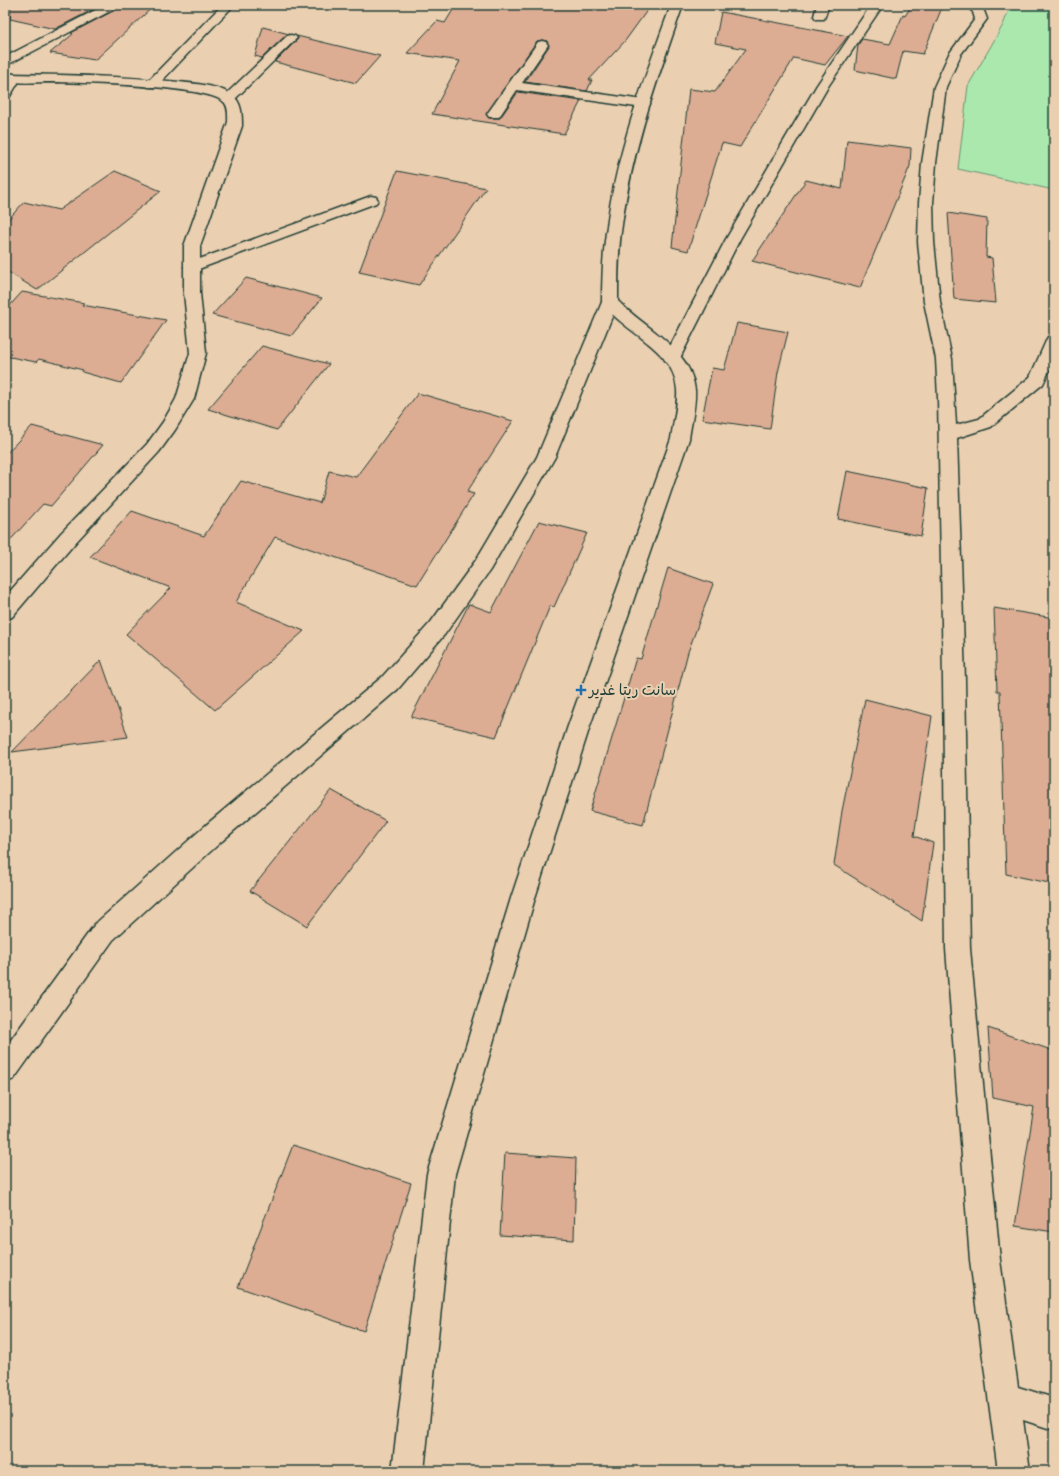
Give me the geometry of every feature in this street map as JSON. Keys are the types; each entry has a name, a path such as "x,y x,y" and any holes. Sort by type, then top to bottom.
{"street":[{"path":"5,62 114,5"},
{"path":"5,1070 104,932 214,833 390,683 438,628 484,565 546,457 610,302 609,270 613,230 623,176 643,104 677,5"},
{"path":"672,358 737,232 823,85 877,5"},
{"path":"972,5 978,11 981,19 956,54 940,87 929,163 926,203 926,242 932,302 944,359 948,434 954,680 958,949 985,1260 1014,1471"},
{"path":"494,114 542,45"},
{"path":"5,611 68,538 153,448 169,426 185,399 198,353 194,324 191,268 192,246 235,126 233,106 228,99 200,89 152,84 8,76"},
{"path":"5,93 12,83 8,76"},
{"path":"513,85 643,104"},
{"path":"408,1471 441,1174 528,883 581,718 680,439 686,391 682,373 672,358 660,345 626,318 610,302"},
{"path":"948,434 985,423 1037,380 1054,341"},
{"path":"1004,1398 1054,1414"}],"lane":[{"path":"152,84 228,5"},
{"path":"228,99 291,38"},
{"path":"191,268 371,200"}],"green space":[{"path":"1011,5 1054,5 1054,190 958,169 968,86 1003,25"}],"building":[{"path":"11,5 102,5 55,29 10,19"},
{"path":"122,5 155,5 95,60 50,53 73,34 71,33"},
{"path":"456,5 651,5 625,41 589,80 592,80 587,91 525,82 549,46 547,41 537,41 486,114 489,118 500,118 518,92 581,101 564,134 432,114 460,61 407,53 437,21 445,23"},
{"path":"912,5 943,5 923,54 903,51 896,79 855,70 858,45 862,39 890,44 903,15 905,16"},
{"path":"721,12 848,36 825,65 794,58 740,147 722,143 688,251 672,247 689,89 715,92 746,49 715,43"},
{"path":"263,27 289,34 286,35 262,58 255,56"},
{"path":"297,36 380,56 356,83 275,62 298,39"},
{"path":"847,140 911,148 910,166 860,288 752,261 806,180 842,189"},
{"path":"115,171 161,191 37,290 5,270 5,223 24,202 59,210"},
{"path":"397,171 486,188 419,285 359,272"},
{"path":"948,213 987,219 986,257 992,258 996,303 954,299"},
{"path":"246,278 322,298 291,336 212,315"},
{"path":"22,292 84,303 82,305 166,320 121,383 82,372 83,370 39,359 36,362 5,356 5,311"},
{"path":"737,323 788,332 778,372 770,429 702,419 712,368 724,370"},
{"path":"262,346 329,364 277,430 208,409"},
{"path":"418,393 513,421 467,492 474,494 417,585 275,537 236,602 304,631 215,710 126,634 171,588 90,557 132,511 204,536 241,481 320,503 329,471 356,477"},
{"path":"32,426 103,445 51,506 43,504 5,546 5,455"},
{"path":"847,471 928,488 921,536 838,519"},
{"path":"539,521 587,533 554,607 550,606 496,737 411,717 469,604 491,612"},
{"path":"668,568 713,584 688,652 643,825 590,811 636,658 641,659"},
{"path":"994,608 1054,618 1054,884 1006,874 1000,691 997,691"},
{"path":"101,660 128,737 12,752"},
{"path":"865,699 932,716 914,836 933,843 922,921 834,865 842,811"},
{"path":"331,790 386,821 307,926 250,891"},
{"path":"988,1028 1054,1051 1054,1232 1015,1226 1034,1107 993,1098"},
{"path":"293,1145 411,1183 364,1331 238,1287"},
{"path":"505,1153 576,1158 574,1240 500,1235"}],"place":[{"name":"سانت ريتا غدير","path":"581,690"}]}
